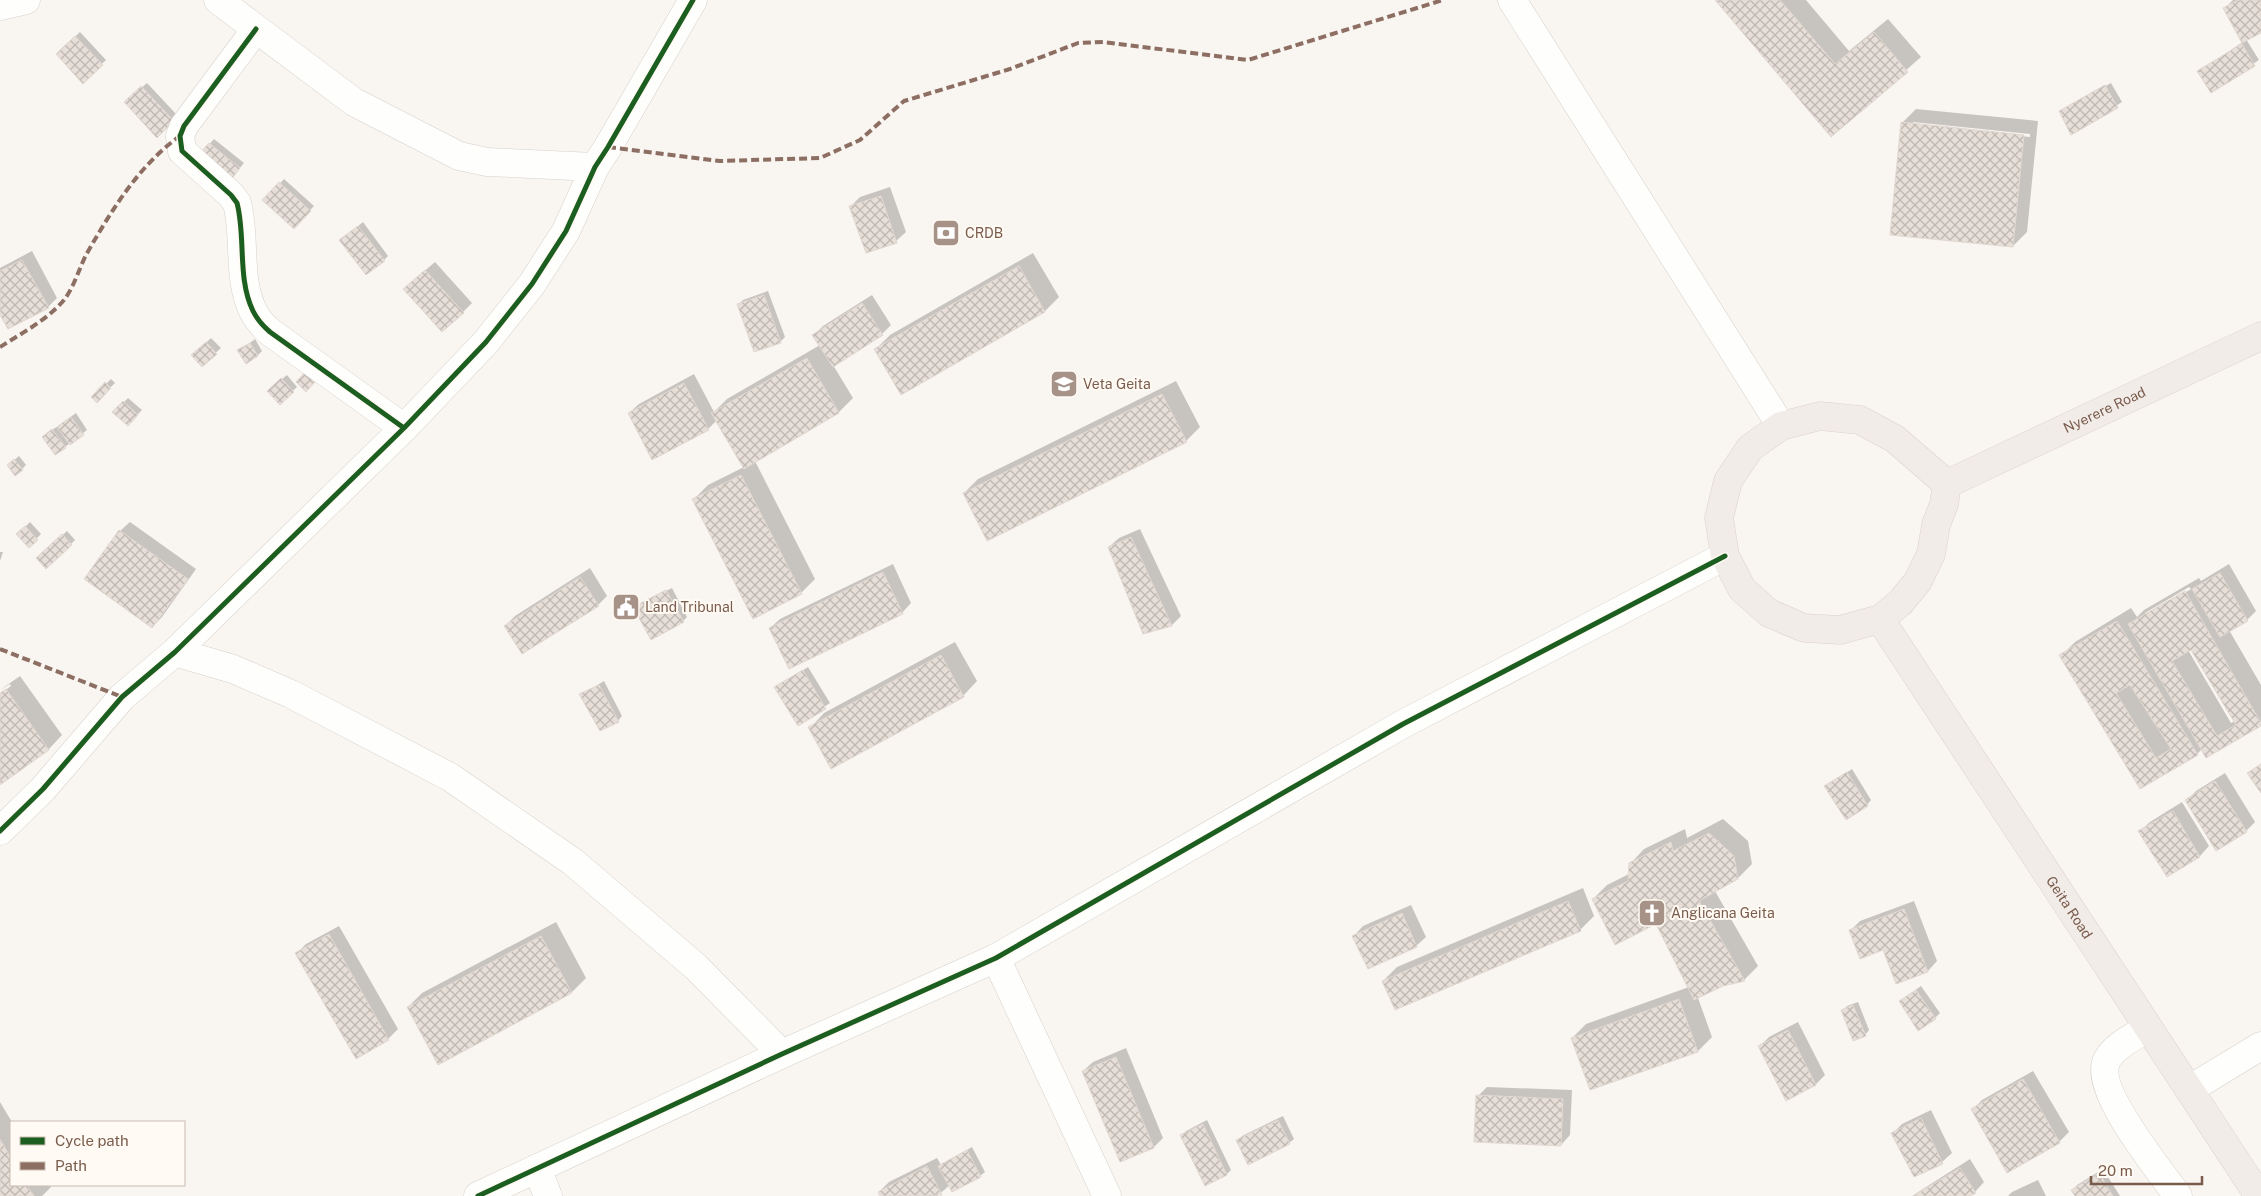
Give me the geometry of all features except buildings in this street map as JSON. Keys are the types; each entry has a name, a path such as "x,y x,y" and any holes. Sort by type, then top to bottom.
{"highway":[{"name":"Nyerere Road","path":"1947,484 2261,336"},
{"path":"1820,416 1860,420 1896,439 1947,484 1944,504 1936,525 1931,554 1918,580 1900,603 1880,619 1840,630 1804,628 1769,613 1742,589 1725,556 1719,518 1728,481 1750,448 1781,426 1820,416"},
{"name":"Geita Road","path":"1880,619 2259,1196"}],"street":[{"path":"0,6 26,0"},
{"path":"218,0 354,102 459,156 487,162 595,167"},
{"path":"0,832 43,789 122,697 175,652 404,428 486,342 532,284 566,231 595,167 608,148 693,0"},
{"path":"1512,0 1781,426"},
{"path":"256,29 184,126 180,136 182,151 231,195 237,203 246,285 252,310 258,320 270,332 404,428"},
{"path":"478,1196 782,1054 996,958 1403,724 1725,556"},
{"path":"175,652 232,669 291,694 450,777 573,862 696,967 782,1054"},
{"path":"996,958 1107,1196"},
{"path":"2148,1028 2115,1049 2105,1062 2106,1082 2118,1112 2178,1196"},
{"path":"2190,1089 2261,1046"},
{"path":"537,1168 548,1196"}],"marked path":[{"path":"608,147 720,161 820,158 860,140 904,101 1010,69 1078,43 1103,42 1248,60 1443,0"},
{"path":"0,347 42,320 64,300 74,284 86,255 105,222 127,190 152,161 180,136"},
{"path":"0,649 122,697"}],"cycle path":[{"path":"0,831 43,789 122,697 175,652 404,428 486,342 532,284 566,231 595,167 693,0"},
{"path":"256,29 184,126 180,136 182,151 231,195 237,203 240,216 245,285 253,311 260,322 270,332 404,428"},
{"path":"478,1196 782,1054 996,958 1403,724 1725,556"}],"place":[{"name":"CRDB","path":"946,233"},
{"name":"Veta Geita","path":"1064,384"},
{"name":"Land Tribunal","path":"626,607"},
{"name":"Anglicana Geita","path":"1652,913"}]}
